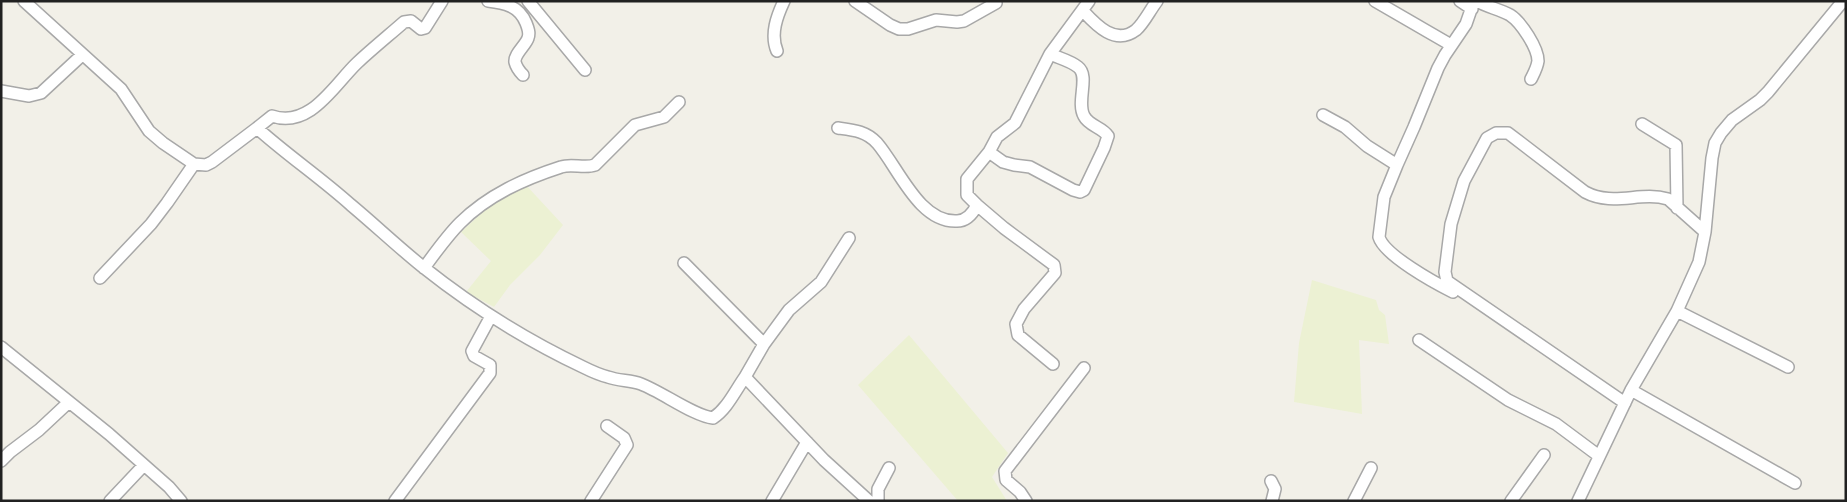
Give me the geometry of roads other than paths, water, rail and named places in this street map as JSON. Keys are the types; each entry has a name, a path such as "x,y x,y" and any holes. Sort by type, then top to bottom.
{"street":[{"path":"24,1 121,89 149,131 194,164 206,165 272,116 285,120 294,119 310,110 320,102 356,63 404,22 411,21 421,29 425,28 442,1"},
{"path":"488,1 513,6 519,11 526,22 529,32 528,39 515,58 515,62 523,75"},
{"path":"528,1 585,70"},
{"path":"777,51 774,44 774,29 784,1"},
{"path":"855,1 899,29 908,29 936,20 964,21 996,3"},
{"path":"1053,364 1018,335 1016,324 1024,309 1055,273 1054,265 1004,228 977,205 968,195 967,179 989,152 997,137 1015,123 1050,54 1086,6 1104,32 1115,35 1126,34 1136,30 1157,1"},
{"path":"1375,1 1451,45"},
{"path":"1460,1 1512,17 1524,30 1533,45 1538,59 1537,68 1531,80"},
{"path":"1578,501 1630,390 1677,311 1699,262 1705,232 1715,143 1721,132 1732,120 1768,92 1843,1"},
{"path":"1474,4 1466,24 1438,68 1397,165 1384,197 1379,237 1381,243 1399,258 1434,282 1473,304 1492,310"},
{"path":"989,152 1003,162 1014,166 1030,167 1073,190 1080,192 1084,190 1108,136 1106,132 1090,124 1082,112 1083,76 1081,69 1077,65 1050,54"},
{"path":"1,90 29,96 41,93 82,55"},
{"path":"424,268 460,223 481,205 532,176 568,164 590,167 595,165 635,125 664,117 680,102"},
{"path":"1323,115 1345,126 1367,146 1397,165"},
{"path":"1642,124 1676,145 1677,208"},
{"path":"256,128 351,205 382,234 424,268 491,316 527,338 584,368 608,377 640,384 707,417 713,418 719,414 745,377 764,344 789,310 821,282 849,238"},
{"path":"838,128 854,130 865,134 876,142 919,202 930,213 952,221 960,221 971,215 977,205"},
{"path":"1624,404 1448,281 1445,272 1451,224 1464,181 1482,146 1492,135 1502,132 1508,133 1594,197 1615,200 1660,197 1668,199 1705,232"},
{"path":"100,278 151,224 194,164"},
{"path":"684,262 764,344"},
{"path":"1677,311 1788,367"},
{"path":"395,501 487,377 491,368 490,364 474,356 472,351 491,316"},
{"path":"1419,340 1508,400 1556,424 1599,456"},
{"path":"1,348 144,465 169,487 181,501"},
{"path":"1026,501 1020,492 1006,480 1005,470 1084,368"},
{"path":"745,377 824,460 869,501"},
{"path":"1630,390 1795,482"},
{"path":"1,461 69,402"},
{"path":"590,501 627,445 624,438 608,426"},
{"path":"772,501 807,442"},
{"path":"1511,501 1544,455"},
{"path":"110,501 144,465"},
{"path":"878,501 878,489 889,468"},
{"path":"1354,501 1371,468"},
{"path":"1271,481 1275,489 1272,501"}]}
